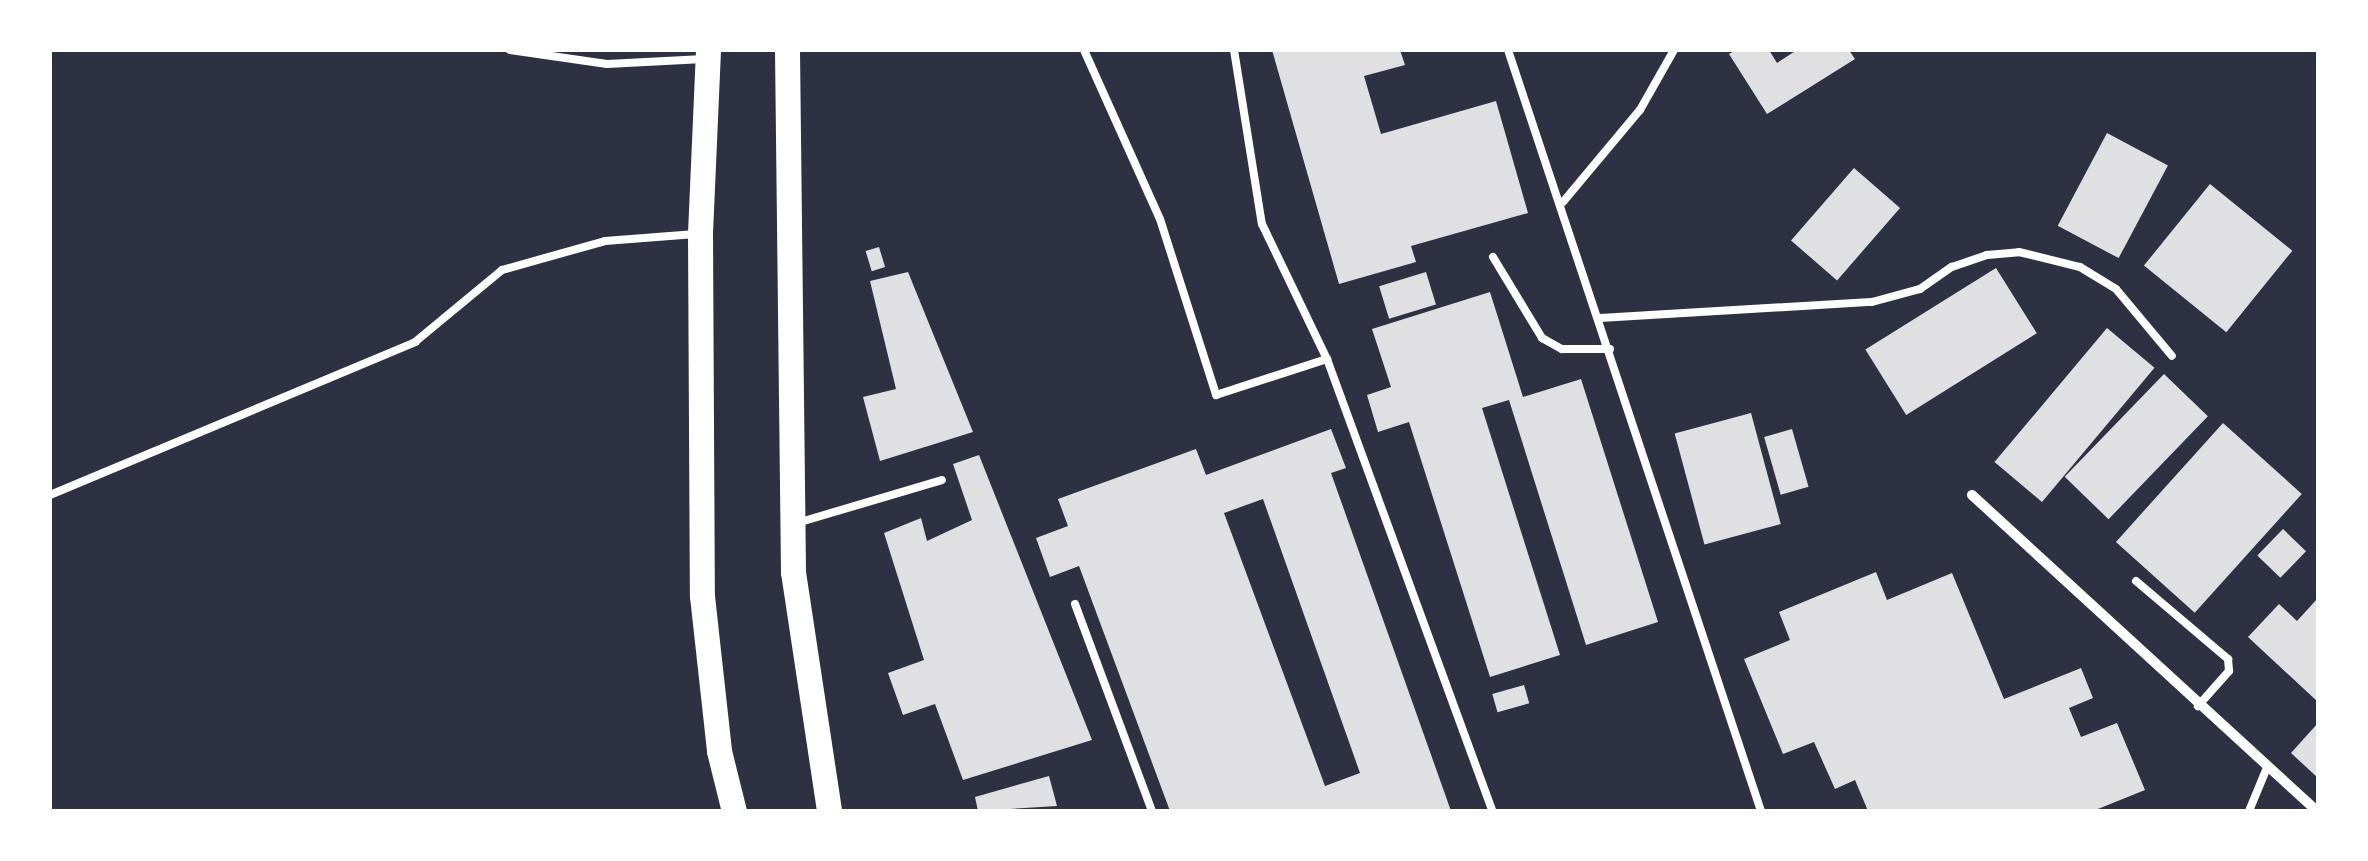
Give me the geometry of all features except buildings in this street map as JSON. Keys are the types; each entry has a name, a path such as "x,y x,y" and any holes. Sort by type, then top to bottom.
{"main road":[{"path":"787,50 795,592 829,811"},
{"path":"708,54 700,234 702,596 719,751 734,811"}],"street":[{"path":"1972,495 2266,770 2317,811"}],"lane":[{"path":"510,50 606,64 708,54"},
{"path":"1084,50 1160,219 1216,395 1327,359"},
{"path":"1234,50 1262,224 1327,359 1492,811"},
{"path":"1508,50 1562,202 1761,811"},
{"path":"1562,202 1640,110 1674,50"},
{"path":"50,496 415,342 502,270 605,241 700,234"},
{"path":"1600,318 1872,302 1920,289 1952,267 1987,255 2019,252 2080,267 2116,289 2172,356"},
{"path":"1493,256 1542,338 1562,349 1610,349"},
{"path":"792,525 942,480"},
{"path":"2136,580 2228,659 2229,671 2198,706"},
{"path":"1075,604 1152,811"},
{"path":"2248,811 2266,770"}]}
